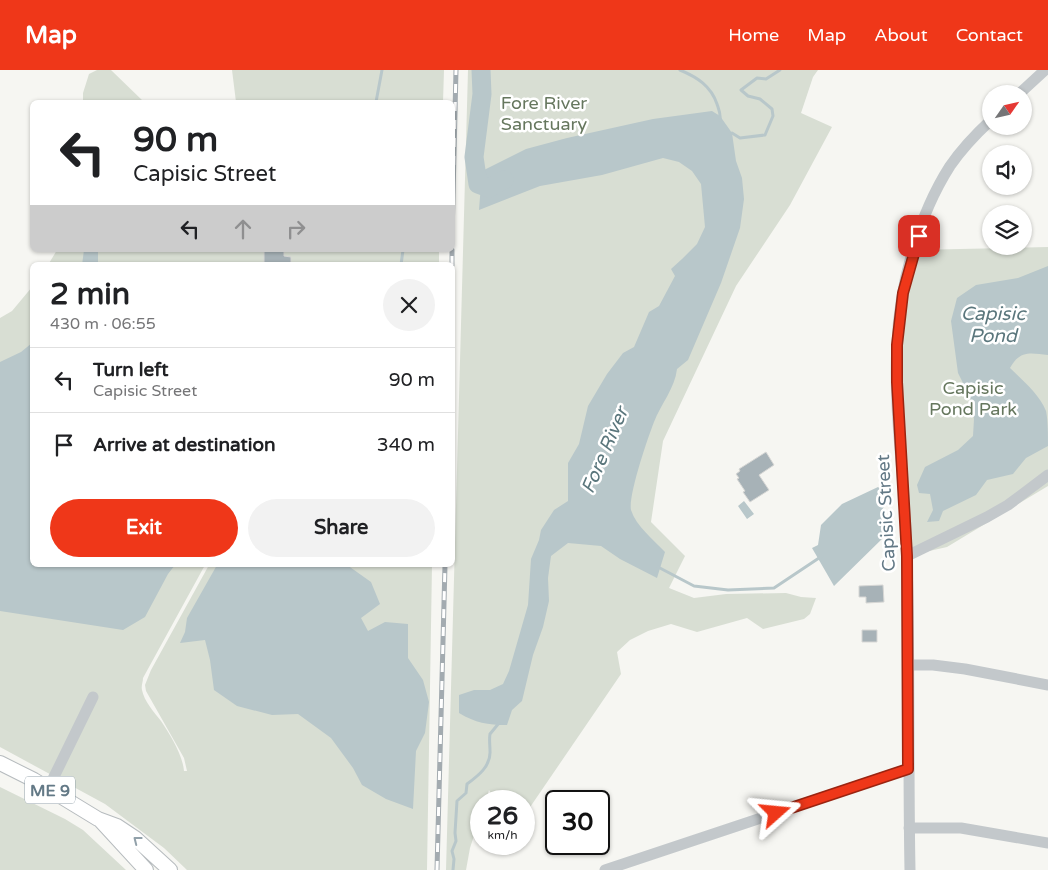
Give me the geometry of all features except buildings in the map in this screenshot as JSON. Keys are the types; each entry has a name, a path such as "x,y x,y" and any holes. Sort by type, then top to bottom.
{"main road":[{"name":"ME 9","path":"0,763 98,819 117,826 135,838 170,870"},
{"name":"ME 9","path":"98,819 146,870"},
{"name":"ME 9","path":"128,850 151,870"}],"street":[{"path":"1029,85 1045,70"},
{"name":"Capisic Street","path":"910,870 907,556 897,382 898,324 903,293 914,250 928,207 950,166 982,130"},
{"path":"907,556 1008,505 1048,475"},
{"path":"908,665 933,665 965,669 1048,685"},
{"path":"48,789 93,696"},
{"path":"605,870 908,769"},
{"path":"909,828 961,828 1048,843"}],"green space":[{"path":"97,70 111,70 142,100 83,100 83,93 89,74"},
{"path":"232,70 444,70 443,100 236,100"},
{"name":"Fore River Sanctuary","path":"468,70 818,70 813,77 801,113 832,127 790,205 736,286 663,441 651,522 685,556 669,588 694,598 726,594 786,593 816,598 810,614 804,619 763,629 747,618 697,632 671,624 648,631 630,640 617,652 621,674 535,800 535,790 470,790 470,848 466,870 446,870"},
{"name":"Capisic Pond Park","path":"1032,247 1048,247 1048,486 947,547 907,556 897,345 914,250 982,248 982,255 1032,255"},
{"path":"56,252 439,252 439,262 50,262"},
{"path":"30,289 30,567 204,567 143,678 142,686 147,702 165,726 176,745 184,771 187,771 184,758 146,691 145,685 151,670 208,567 432,567 427,870 187,870 164,848 105,804 0,747 0,318 12,311"},
{"path":"0,787 83,830 126,870 0,870"}],"water":[{"name":"Fore River","path":"712,111 720,116 732,133 736,161 742,178 744,199 740,228 721,283 688,360 677,369 671,389 654,422 632,492 631,510 633,516 665,552 657,578 620,559 601,546 568,543 551,556 548,578 549,601 522,701 512,710 507,725 476,721 459,713 459,695 474,690 490,690 503,684 509,671 528,605 531,559 541,530 554,510 568,501 568,463 579,444 588,406 607,374 623,353 634,347 649,312 659,306 675,276 671,269 697,244 705,227 701,184 692,171 679,162 663,158 602,175 540,186 479,210 482,171 526,149 567,138 653,119"},
{"path":"84,252 98,252 98,262 82,262"},
{"name":"Capisic Pond","path":"1048,266 1048,355 1031,353 1022,355 1010,368 1035,393 1046,411 1048,446 1026,458 1013,474 987,480 976,495 943,511 939,521 927,522 933,510 930,494 919,493 917,485 925,467 958,450 973,436 974,419 970,397 958,373 951,321 957,298 976,285 1018,278"},
{"path":"30,345 30,567 173,567 145,617 123,630 0,611 0,362 21,352"},
{"path":"878,487 888,496 889,500 881,511 884,537 834,586 812,548 818,545 821,525 842,504"},
{"path":"744,501 754,514 747,519 738,506"},
{"path":"216,567 350,567 371,582 380,604 361,618 368,631 385,622 408,624 408,658 423,680 429,702 425,733 416,751 413,809 386,799 362,785 353,768 331,738 298,714 272,715 237,706 214,690 205,640 180,643 185,632 187,618"}],"waterway":[{"path":"376,100 382,70"},
{"path":"481,70 482,94 474,157 478,184 489,188 504,180"},
{"path":"680,70 698,79 707,87 719,110 720,120"},
{"path":"730,134 732,133 740,138 765,135 773,116 772,109 760,99 748,96 741,90 757,78 766,79 780,70"},
{"path":"401,262 403,252"},
{"path":"658,567 694,586 728,590 774,588 822,556"},
{"path":"453,870 454,859 452,851 456,841 457,801 466,793 467,784 486,766 490,756 490,734 499,723"}],"railway":[{"path":"455,112 456,70"},
{"path":"452,252 452,262"},
{"path":"437,870 445,567"}],"route":[{"path":"776,813 908,769 907,556 897,382 897,345 903,293 919,236"}]}
